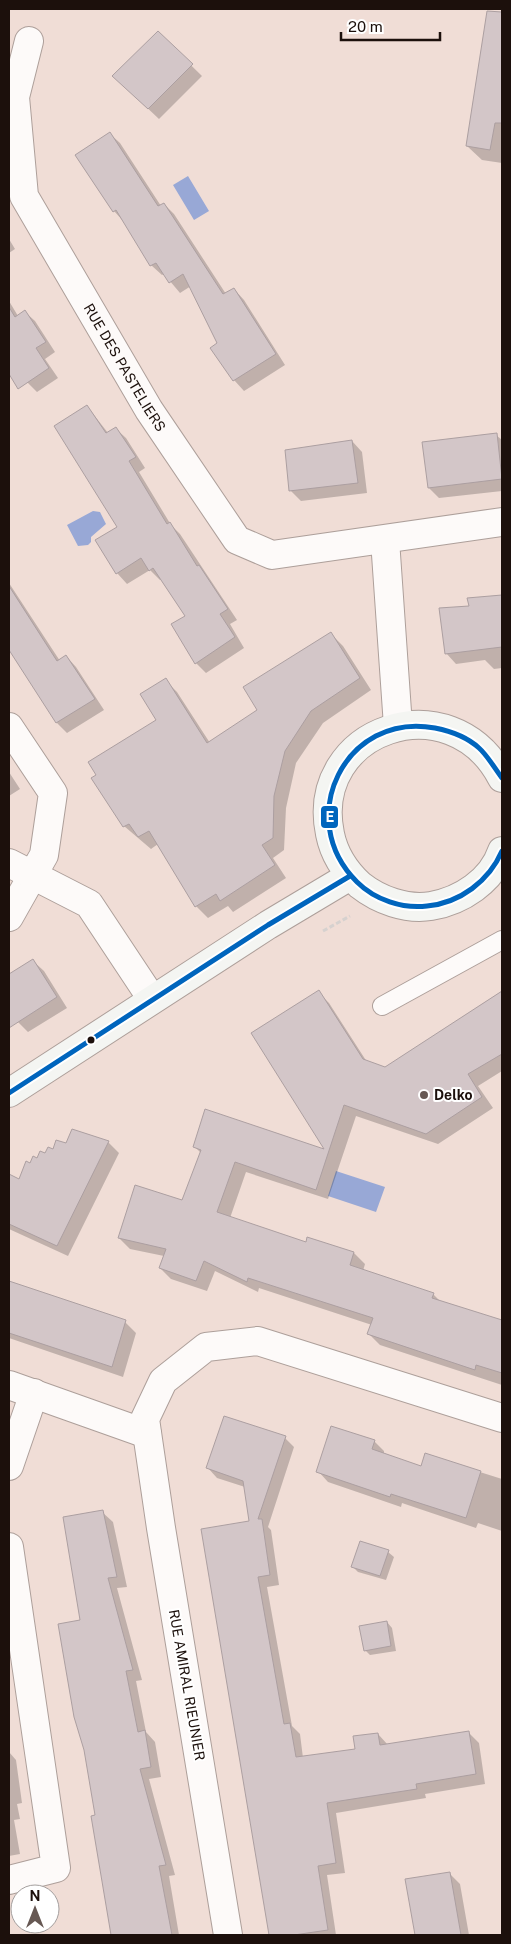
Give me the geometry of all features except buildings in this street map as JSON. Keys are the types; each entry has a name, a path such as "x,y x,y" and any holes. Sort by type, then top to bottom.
{"main road":[{"path":"499,767 475,743 452,730 426,724 398,726 370,738 346,759 331,787 327,818 333,849 350,876 373,895 400,904 429,906 457,898 482,882 500,859 502,851"},
{"path":"9,1093 152,999 350,876"}],"street":[{"name":"RUE DES PASTELIERS","path":"29,41 15,97 24,196 150,410 237,540 272,556 502,522"},
{"path":"385,540 398,726"},
{"path":"9,727 53,793 44,855 20,869 9,917"},
{"path":"20,869 89,904 152,999"},
{"name":"RUE AMIRAL RIEUNIER","path":"228,1935 145,1419 163,1381 206,1347 258,1341 502,1418"},
{"path":"9,1466 21,1389 147,1434"},
{"path":"9,1546 56,1868 9,1880"}],"lane":[{"path":"382,1006 502,940"}],"water":[{"path":"188,176 209,211 194,220 173,185"},
{"path":"93,511 100,512 106,524 91,537 91,542 88,545 78,546 67,525"},
{"path":"336,1171 385,1187 376,1212 328,1196"}],"transit line":[{"name":"E","path":"502,778 482,751 464,738 435,728 403,727 376,736 354,753 338,775 330,801 330,829 338,857 357,882 372,894 390,902 418,907 439,904 462,895 481,881 502,851"},
{"name":"E","path":"9,1093 268,925 350,876"}],"place":[{"name":"Delko","path":"424,1095"}]}
